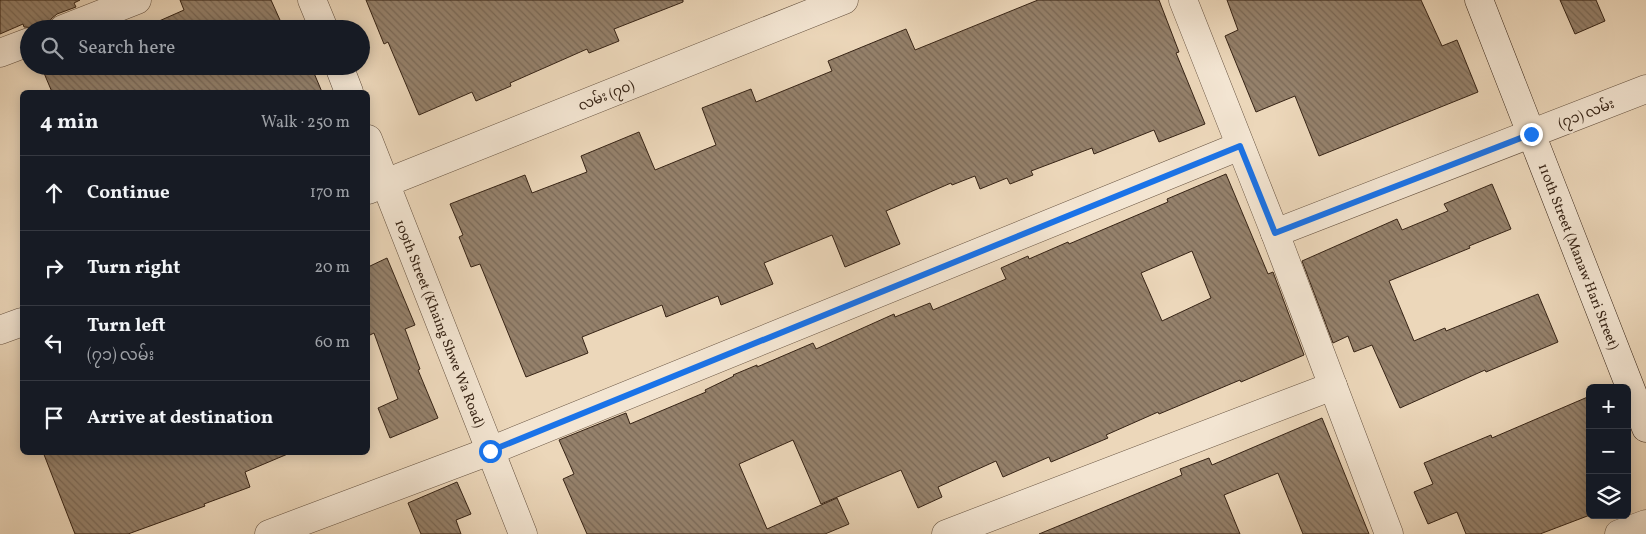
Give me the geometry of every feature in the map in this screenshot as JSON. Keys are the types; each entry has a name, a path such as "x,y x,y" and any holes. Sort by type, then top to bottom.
{"street":[{"path":"86,20 137,0"},
{"path":"312,0 320,20"},
{"name":"လမ်း (၇၀)","path":"376,187 844,0"},
{"path":"1183,0 1275,233 1389,534"},
{"name":"110th Street (Manaw Hari Street)","path":"1479,0 1646,428"},
{"path":"0,53 20,45"},
{"path":"342,75 348,90"},
{"name":"(၇၁) လမ်း","path":"1275,233 1646,89"},
{"path":"269,534 490,451 1240,146"},
{"name":"109th Street (Khaing Shwe Wa Road)","path":"370,151 376,187 490,451 523,534"},
{"path":"0,330 20,323"},
{"path":"946,534 1333,386"},
{"path":"1619,534 1646,524"}],"building":[{"path":"0,0 80,0 74,3 76,7 57,14 51,20 20,20 20,25 0,34"},
{"path":"180,0 271,0 280,20 161,20 184,10"},
{"path":"366,0 683,0 683,2 614,29 619,41 589,53 587,49 510,83 511,86 476,101 472,92 419,115 388,42 384,44"},
{"path":"1038,0 1159,0 1179,52 1176,53 1205,124 1159,142 1154,130 1094,154 1092,148 1031,171 1033,175 1010,184 1007,178 980,189 975,176 952,185 951,183 886,211 900,244 845,267 832,235 764,263 773,284 721,305 718,296 666,317 662,305 582,337 588,353 526,377 480,264 471,267 459,237 463,235 450,204 525,175 532,193 587,172 581,156 639,132 655,170 716,145 702,108 751,89 756,102 832,71 828,61 906,29 915,50"},
{"path":"1227,0 1421,0 1442,46 1457,40 1478,92 1319,156 1295,96 1256,112 1225,36 1238,30"},
{"path":"1560,0 1596,0 1605,21 1575,34"},
{"path":"45,75 315,75 321,90 51,90"},
{"path":"1226,174 1268,274 1273,272 1304,355 1241,382 1240,380 1159,414 1158,412 1106,435 1108,438 1051,462 1049,457 1003,477 996,461 938,487 942,497 918,508 901,470 821,504 793,440 739,464 767,529 837,498 849,524 825,534 587,534 563,479 574,474 559,440 626,413 630,424 706,392 705,390 733,375 757,365 757,367 813,343 816,349 894,314 895,317 930,303 933,310 1006,279 1001,268 1028,256 1029,259 1068,242 1069,244 1168,202 1167,199","holes":["1192,251 1211,298 1162,321 1141,273"]},
{"path":"1492,184 1511,229 1389,281 1414,341 1445,328 1446,331 1538,294 1558,342 1486,372 1485,370 1400,408 1372,345 1354,352 1348,336 1333,343 1302,261 1397,219 1402,230 1448,211 1444,204"},
{"path":"387,258 415,325 405,329 420,369 418,370 438,418 390,438 378,408 398,399 374,333 370,335 370,266"},
{"path":"1586,398 1586,517 1540,534 1466,534 1457,512 1428,524 1414,492 1433,484 1424,463 1491,435 1492,438"},
{"path":"1322,418 1369,534 1303,534 1278,473 1224,495 1240,534 1039,534 1182,475 1180,469 1209,458 1212,465"},
{"path":"44,455 285,455 245,472 250,487 204,504 205,506 128,534 75,534"},
{"path":"457,482 471,514 456,520 461,534 421,534 408,503"}],"route":[{"path":"490,451 1240,146 1275,233 1531,134"}]}
